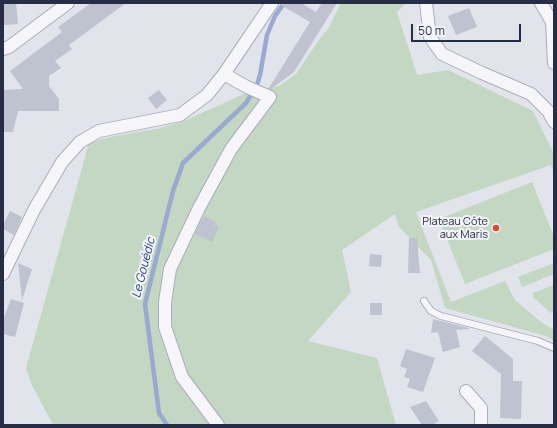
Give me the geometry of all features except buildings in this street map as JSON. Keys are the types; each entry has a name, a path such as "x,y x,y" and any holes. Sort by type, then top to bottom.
{"street":[{"path":"3,49 9,47 68,3"},
{"path":"3,274 34,210 62,162 80,142 99,131 132,126 180,115 207,95 224,74 272,3"},
{"path":"426,3 430,37 442,54 482,74 531,94 548,111 554,122"},
{"path":"541,3 552,22 554,63"},
{"path":"218,425 182,377 165,327 165,302 170,269 199,208 231,149 265,95 224,74"},
{"path":"466,391 481,408 481,425"}],"lane":[{"path":"424,301 431,311 441,316 538,341 554,348"}],"green space":[{"path":"341,3 406,3 397,12 417,75 448,70 533,111 554,154 554,173 551,165 416,212 451,302 505,281 515,300 541,322 554,330 554,341 546,336 445,308 431,260 399,227 395,214 342,250 351,292 308,341 377,358 396,425 53,425 31,383 26,368 89,143 110,137 161,128 184,121 244,94 279,86 296,74 328,29"},
{"name":"Plateau Côte aux Maris","path":"532,182 554,237 554,249 465,284 439,219"},
{"path":"554,263 554,274 522,287 518,277"},
{"path":"554,285 554,312 551,313 533,297 533,293"}],"waterway":[{"name":"Le Gouédic","path":"167,425 159,413 145,304 173,191 183,163 246,103 257,85 267,35 275,16 284,3"}],"place":[{"name":"Plateau Côte aux Maris","path":"496,228"}]}
